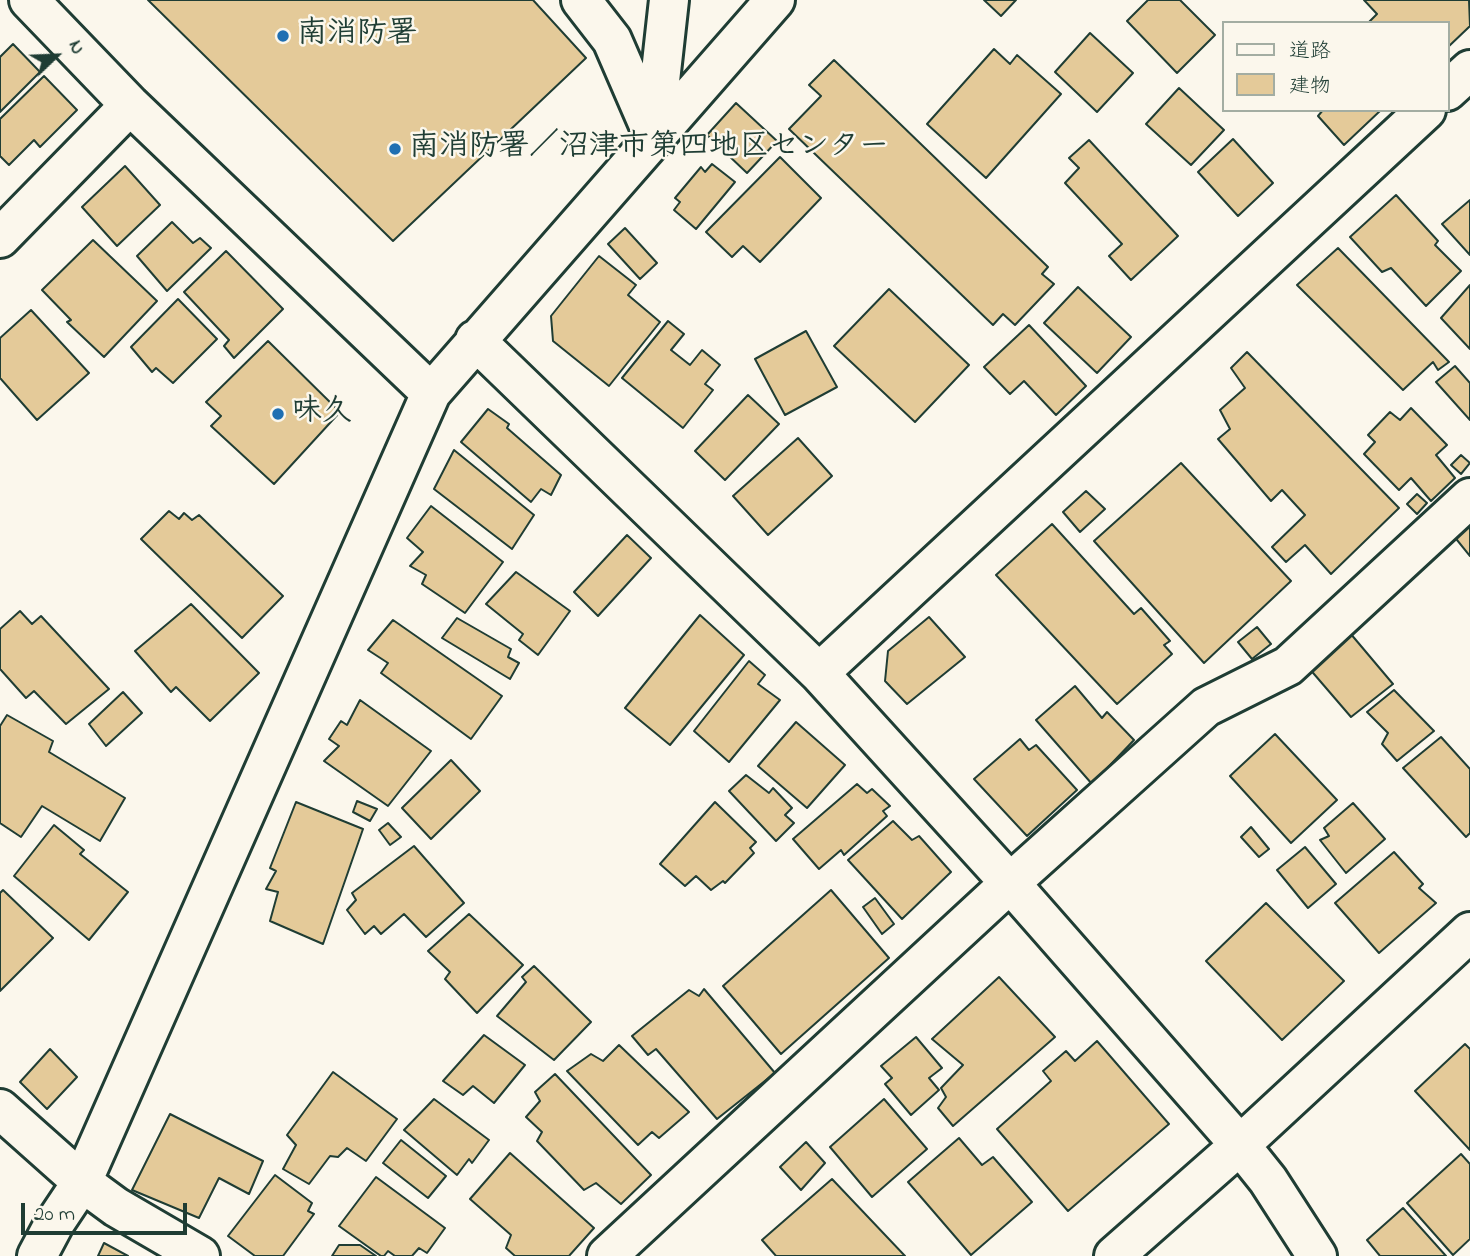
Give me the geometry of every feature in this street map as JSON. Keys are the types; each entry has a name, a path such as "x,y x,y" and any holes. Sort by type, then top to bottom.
{"street":[{"path":"29,0 130,105 431,393"},
{"path":"580,0 612,40 654,137"},
{"path":"654,137 669,0"},
{"path":"37,1256 54,1224 82,1182 431,393 775,0"},
{"path":"1449,89 1470,70"},
{"path":"0,237 130,105"},
{"path":"819,673 1424,112"},
{"path":"475,340 819,673 1010,883 1240,1145 1268,1180 1317,1256"},
{"path":"607,1256 1010,883 1206,707 1288,666 1470,498"},
{"path":"1114,1256 1240,1145 1470,932"},
{"path":"0,1109 82,1182 116,1207 200,1256"}],"building":[{"name":"南消防署／沼津市第四地区センター","path":"148,0 533,0 586,58 393,241"},
{"path":"984,0 1016,0 1001,16"},
{"path":"1148,0 1180,0 1215,35 1177,73 1127,21"},
{"path":"1364,0 1469,0 1470,26 1449,46 1449,21 1370,21 1377,14"},
{"path":"1090,33 1133,73 1097,112 1055,72"},
{"path":"13,44 40,72 0,112 0,57"},
{"path":"994,49 1010,64 1017,55 1061,94 986,178 927,124"},
{"path":"834,60 1048,267 1042,274 1054,284 1015,325 1003,314 993,325 789,129 821,96 809,85"},
{"path":"44,76 77,110 40,147 34,140 9,165 0,156 0,119"},
{"path":"1179,88 1224,130 1191,165 1146,124"},
{"path":"736,103 777,141 747,173 707,135"},
{"path":"1321,112 1379,112 1344,145 1318,116"},
{"path":"1233,139 1273,183 1238,216 1198,172"},
{"path":"1089,140 1178,236 1131,280 1109,256 1122,244 1065,183 1079,168 1069,158"},
{"path":"780,157 821,198 760,262 743,246 732,257 706,232"},
{"path":"712,164 735,182 696,229 674,210 680,202 675,198 701,167 705,172"},
{"path":"125,166 160,205 117,246 82,207"},
{"path":"1396,195 1438,241 1435,245 1461,271 1426,306 1391,268 1382,272 1350,237"},
{"path":"1470,200 1470,255 1442,224"},
{"path":"172,222 193,243 200,238 211,248 167,291 137,256"},
{"path":"625,228 657,263 640,279 608,244"},
{"path":"93,240 157,301 104,357 67,322 71,320 42,290"},
{"path":"1338,248 1449,362 1438,370 1433,362 1403,390 1297,285"},
{"path":"226,251 283,309 234,358 224,346 229,340 184,292"},
{"path":"599,256 636,285 628,295 660,322 609,386 553,341 551,316"},
{"path":"1470,285 1470,349 1441,318"},
{"path":"1078,287 1131,337 1097,373 1044,323"},
{"path":"889,289 969,365 915,422 834,346"},
{"path":"178,299 217,339 173,383 156,368 152,372 131,347"},
{"path":"31,310 89,373 37,420 0,378 0,338"},
{"path":"668,321 684,334 671,350 690,365 702,350 720,365 705,384 713,390 683,428 622,378"},
{"path":"1029,325 1086,386 1056,415 1024,381 1010,394 984,367"},
{"path":"806,331 837,387 785,415 755,359"},
{"path":"268,341 340,412 274,484 211,426 221,416 206,402"},
{"path":"1247,352 1399,508 1331,574 1305,545 1286,562 1272,547 1305,515 1282,490 1271,501 1218,439 1230,429 1220,410 1245,388 1231,368"},
{"path":"1455,366 1470,383 1470,420 1436,382"},
{"path":"748,395 779,424 725,480 695,451"},
{"path":"1411,408 1447,445 1436,455 1455,478 1431,501 1411,478 1399,490 1364,454 1375,442 1368,435 1390,412 1400,420"},
{"path":"488,409 509,424 507,428 561,475 551,495 541,489 531,502 461,442"},
{"path":"798,438 832,476 768,535 733,496"},
{"path":"454,450 534,515 512,549 434,489"},
{"path":"1461,455 1470,463 1461,474 1451,465"},
{"path":"1181,463 1291,581 1204,663 1094,541"},
{"path":"1086,491 1105,509 1080,532 1063,512"},
{"path":"1417,494 1427,503 1417,514 1407,504"},
{"path":"431,506 503,562 465,613 422,584 426,575 410,566 423,552 407,538"},
{"path":"169,511 179,519 184,513 192,520 199,515 283,596 242,638 141,539"},
{"path":"1470,521 1470,556 1453,535"},
{"path":"1052,524 1134,614 1141,608 1170,641 1164,645 1172,654 1117,704 996,575"},
{"path":"627,535 651,558 598,616 574,592"},
{"path":"516,572 570,611 538,655 519,640 523,634 486,604"},
{"path":"191,604 259,673 210,721 176,687 171,692 135,651"},
{"path":"20,611 32,624 41,616 109,689 66,724 34,691 26,698 0,669 0,629"},
{"path":"700,615 744,655 670,745 625,708"},
{"path":"929,617 965,657 907,704 885,681 888,651"},
{"path":"457,618 511,649 508,657 519,663 510,679 442,638"},
{"path":"393,620 502,696 471,739 381,673 388,663 368,650"},
{"path":"1257,627 1271,644 1252,659 1238,642"},
{"path":"1350,633 1393,684 1351,717 1308,667"},
{"path":"749,661 765,675 758,684 780,700 729,762 694,731"},
{"path":"1075,686 1102,718 1107,712 1134,740 1092,784 1036,720"},
{"path":"1394,690 1434,731 1397,761 1382,744 1388,733 1367,712"},
{"path":"123,692 142,713 106,746 89,724"},
{"path":"360,700 431,751 388,806 324,761 339,746 329,739 341,721 347,725"},
{"path":"7,715 53,741 49,752 125,798 100,841 42,806 21,837 0,823 0,726"},
{"path":"796,722 845,765 807,808 758,766"},
{"path":"1275,734 1337,800 1291,843 1230,776"},
{"path":"1441,737 1470,769 1470,833 1466,837 1403,768"},
{"path":"1020,739 1029,750 1036,745 1077,790 1027,836 974,779"},
{"path":"451,760 480,791 431,839 402,808"},
{"path":"746,775 769,793 773,788 792,808 785,815 794,823 776,841 729,791"},
{"path":"857,784 867,793 872,789 890,806 883,811 887,816 844,855 841,850 819,869 793,839"},
{"path":"357,801 377,809 370,821 353,812"},
{"path":"296,802 363,829 323,944 270,921 278,892 266,889 276,871 270,868"},
{"path":"715,802 756,842 750,848 754,853 725,883 723,881 711,890 696,876 685,886 660,864"},
{"path":"1353,803 1385,839 1346,873 1320,840 1329,836 1324,828"},
{"path":"893,821 912,840 919,836 951,872 902,919 848,860"},
{"path":"388,823 401,837 390,845 379,830"},
{"path":"54,825 84,850 80,854 128,892 89,940 14,876"},
{"path":"1251,827 1269,849 1259,857 1241,837"},
{"path":"414,846 464,903 426,937 404,914 381,934 374,926 365,934 347,910 356,900 352,893"},
{"path":"1305,847 1336,884 1308,908 1277,870"},
{"path":"1394,852 1423,884 1419,888 1436,903 1379,953 1335,903"},
{"path":"3,890 53,938 0,991 0,893"},
{"path":"831,890 889,958 781,1054 723,986"},
{"path":"875,898 894,924 882,934 863,907"},
{"path":"1266,903 1344,981 1282,1040 1206,961"},
{"path":"469,914 523,965 477,1013 445,979 450,972 428,951"},
{"path":"534,966 591,1022 554,1060 497,1016 526,982 522,977"},
{"path":"999,977 1055,1037 953,1126 938,1108 946,1097 941,1088 963,1065 932,1039"},
{"path":"704,989 775,1073 717,1119 656,1049 648,1055 632,1036 689,990 699,996"},
{"path":"484,1035 525,1065 494,1103 473,1086 463,1095 443,1081"},
{"path":"916,1037 942,1068 929,1078 939,1090 911,1115 885,1084 892,1078 881,1066"},
{"path":"1097,1041 1169,1124 1068,1211 997,1129 1051,1081 1043,1071 1066,1051 1075,1061"},
{"path":"1465,1044 1470,1049 1470,1150 1415,1091"},
{"path":"619,1045 689,1112 659,1138 652,1132 638,1145 567,1071 591,1054 603,1061"},
{"path":"50,1049 77,1077 47,1109 20,1082"},
{"path":"333,1072 397,1119 366,1161 347,1148 338,1157 330,1156 309,1184 283,1169 296,1145 287,1135"},
{"path":"555,1074 651,1175 621,1204 596,1183 584,1190 537,1141 542,1132 526,1117 540,1101 535,1092"},
{"path":"434,1099 489,1140 472,1163 469,1159 457,1175 404,1130"},
{"path":"884,1099 927,1149 872,1197 830,1147"},
{"path":"170,1114 263,1161 249,1194 219,1178 199,1218 132,1190"},
{"path":"959,1138 982,1165 993,1157 1032,1202 971,1255 908,1182"},
{"path":"401,1140 446,1176 428,1198 383,1163"},
{"path":"806,1142 825,1163 801,1190 780,1167"},
{"path":"510,1153 594,1228 569,1256 515,1256 506,1248 511,1235 470,1199"},
{"path":"1461,1154 1470,1164 1470,1239 1453,1255 1407,1203"},
{"path":"275,1175 312,1203 308,1211 314,1214 283,1256 255,1256 228,1236"},
{"path":"376,1177 445,1228 427,1253 419,1248 412,1256 395,1256 388,1251 381,1256 339,1226"},
{"path":"832,1179 905,1256 776,1256 762,1240"},
{"path":"1403,1208 1446,1256 1380,1256 1367,1240"},
{"path":"104,1243 128,1256 98,1256"},
{"path":"339,1245 360,1245 376,1256 332,1256"}],"place":[{"name":"南消防署","path":"283,36"},
{"name":"南消防署／沼津市第四地区センター","path":"395,149"},
{"name":"味久","path":"278,414"}]}
